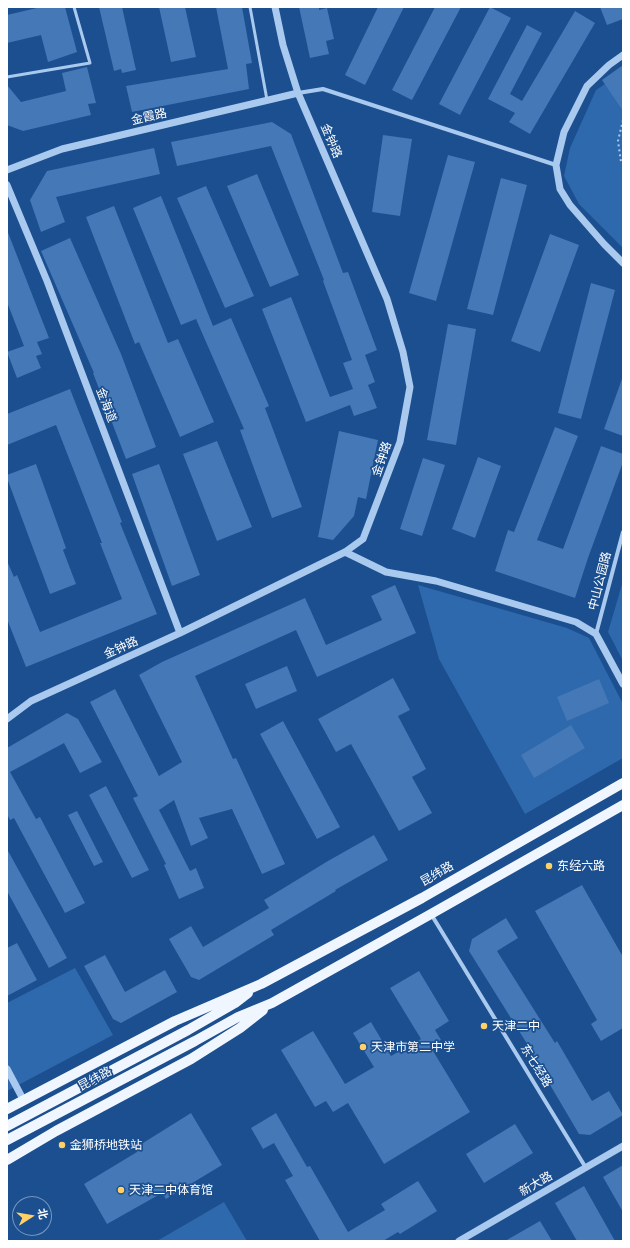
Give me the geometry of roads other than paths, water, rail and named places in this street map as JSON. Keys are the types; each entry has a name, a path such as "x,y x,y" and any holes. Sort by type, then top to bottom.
{"main road":[{"name":"昆纬路","path":"7,1126 188,1030 235,1003 261,984 422,898 623,783"},
{"path":"7,1160 56,1131 191,1059 240,1028 272,1003 623,805"},
{"path":"7,1109 175,1021 261,984"},
{"name":"昆纬路","path":"7,1140 238,1017 272,1003"}],"street":[{"name":"金钟路","path":"7,719 31,701 180,633 345,552 363,539 366,533 400,442 410,387 403,352 387,299 298,93 282,44 275,7"},
{"path":"623,55 609,65 587,86 564,132 556,165 560,189 570,205 604,244 623,263"},
{"path":"298,93 323,88 556,165"},
{"name":"金霞路","path":"7,170 62,149 298,93"},
{"name":"金海道","path":"7,185 47,281 180,633"},
{"name":"中山公园路","path":"596,634 623,532"},
{"path":"345,552 386,572 436,581 576,622 596,634 623,684"},
{"name":"东七经路","path":"431,914 586,1168"},
{"path":"7,1069 24,1101"},
{"name":"新大路","path":"459,1241 623,1146"}],"lane":[{"path":"7,77 90,63 74,7"},
{"path":"250,7 268,101"}],"place":[{"name":"东经六路","path":"549,866"},
{"name":"天津二中","path":"484,1026"},
{"name":"天津市第二中学","path":"363,1047"},
{"name":"金狮桥地铁站","path":"62,1145"},
{"name":"天津二中体育馆","path":"121,1190"}]}
